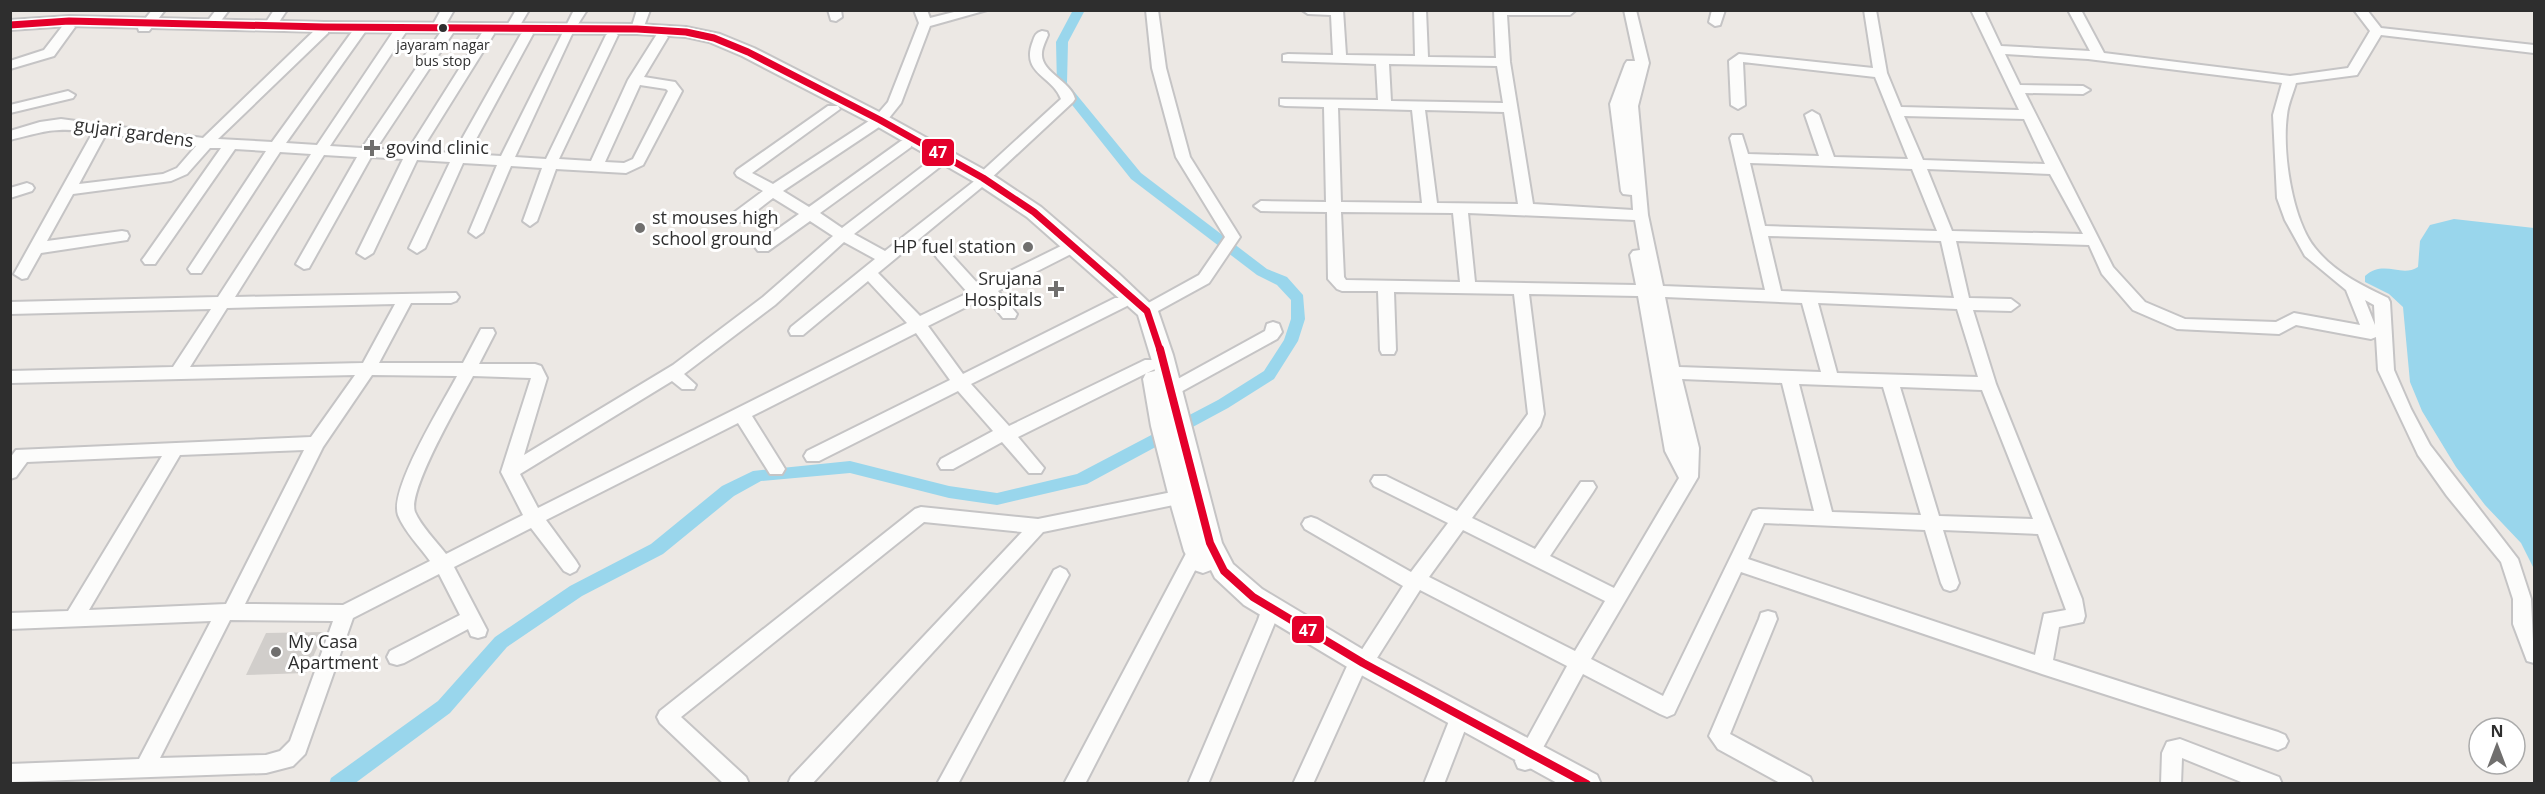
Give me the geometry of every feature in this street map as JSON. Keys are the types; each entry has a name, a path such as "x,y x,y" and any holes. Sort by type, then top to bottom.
{"main road":[{"path":"10,25 30,24 36,21 218,17 270,25 435,30 570,32 637,29 686,32 714,38 748,52 1034,212 1147,312 1167,396 1170,423 1182,473 1196,551 1214,579 1267,620 1526,758 1559,783"},
{"path":"30,24 33,27 69,27 151,20 358,32 435,30 488,34 519,32"},
{"path":"570,32 694,39 833,109 875,123 906,144 942,159"},
{"path":"980,181 1066,250 1135,319 1150,364 1167,396"},
{"path":"1182,473 1209,543 1224,571 1253,597 1456,727 1587,783"}],"street":[{"path":"270,25 281,10"},
{"path":"304,264 448,10"},
{"path":"417,248 519,32 523,10"},
{"path":"476,232 506,160 581,10"},
{"path":"637,29 644,10"},
{"path":"736,218 875,123 894,103 923,17 981,10"},
{"path":"1147,312 1204,279 1233,237 1183,156 1159,69 1152,10"},
{"path":"1308,10 1337,11 1340,59"},
{"path":"1420,10 1422,60"},
{"path":"1621,10 1633,63 1625,102 1636,215 1674,451 1682,470 1689,477"},
{"path":"1625,102 1642,63 1630,10"},
{"path":"1870,10 1880,73 1947,236 1962,304 1988,384 2073,599 2076,616 2051,620 2042,666"},
{"path":"1977,10 2079,218 2094,240 2108,270 2139,306 2183,325 2279,327 2294,319 2371,333 2352,287"},
{"path":"2074,10 2099,56"},
{"path":"2360,10 2377,31 2535,50"},
{"path":"1526,209 1503,62 1500,11 1570,11"},
{"path":"10,65 49,53 69,27"},
{"name":"gujari gardens","path":"10,136 51,123 206,143 323,30"},
{"path":"1996,50 2099,56 2289,80 2352,72 2377,31"},
{"path":"196,269 276,147 358,32"},
{"path":"178,373 249,266 321,149 400,32"},
{"path":"365,254 412,155 488,34"},
{"path":"530,221 551,162 612,35"},
{"path":"797,331 980,181 1061,108 1068,99 1067,94 1037,63 1035,53 1042,35"},
{"path":"596,166 635,80 662,37"},
{"path":"1288,58 1503,62"},
{"path":"1738,105 1736,61 1739,58 1880,73"},
{"path":"1382,60 1385,105"},
{"path":"68,190 166,178 182,171 206,143 626,168 638,162 675,91 673,86 635,80"},
{"path":"2289,80 2280,115 2284,198 2292,220 2310,252 2352,287 2382,303 2386,338 2386,370 2424,450 2453,491 2509,559 2522,598 2522,624 2535,655"},
{"path":"2015,89 2082,90"},
{"path":"10,109 68,95"},
{"path":"1285,102 1510,108"},
{"path":"1331,104 1338,282 1808,296 2012,305"},
{"path":"1418,106 1430,209"},
{"path":"833,109 742,173 843,236 885,258"},
{"path":"1897,111 2028,115"},
{"path":"1812,115 1828,160"},
{"path":"21,274 102,128"},
{"path":"1737,138 1774,295"},
{"path":"150,260 232,143"},
{"path":"763,247 906,144"},
{"path":"1742,158 2054,169"},
{"path":"510,472 672,374 769,301 843,236 942,159"},
{"path":"10,193 27,188"},
{"path":"1261,206 1526,209 1636,215"},
{"path":"1460,210 1468,286"},
{"path":"1760,231 2094,240"},
{"path":"36,248 122,236"},
{"path":"10,621 229,612 345,613 1066,250"},
{"path":"943,255 1009,314"},
{"path":"869,273 918,324 960,382 1035,468"},
{"path":"1386,285 1388,350"},
{"path":"1304,783 1359,667 1415,581 1534,421 1536,414 1521,288"},
{"path":"1526,758 1578,664 1689,477 1691,448 1650,291"},
{"path":"1808,296 1831,379"},
{"path":"10,308 451,297"},
{"path":"151,773 229,612 316,443 368,369 406,298"},
{"path":"813,456 1120,302"},
{"path":"1167,396 1271,335 1274,332 1273,328"},
{"path":"397,657 475,624 442,563 406,515 405,504 410,483 487,333"},
{"path":"947,464 1150,364"},
{"path":"10,377 368,369 531,369 539,373 510,472 534,518 570,566"},
{"path":"672,374 688,385"},
{"path":"1672,374 1988,384"},
{"path":"1789,377 1825,519"},
{"path":"1890,381 1950,583"},
{"path":"741,413 776,469"},
{"path":"10,472 22,455 316,443"},
{"path":"74,618 175,449"},
{"path":"739,783 667,717 921,514 1038,526 1182,473"},
{"path":"1380,481 1617,598"},
{"path":"1538,559 1587,487"},
{"path":"1311,524 1415,581 1667,708 1759,516 2043,527"},
{"path":"798,783 1038,526"},
{"path":"1074,783 1196,551"},
{"path":"1737,563 2042,666 2278,741"},
{"path":"947,783 989,710 1060,575"},
{"path":"10,772 151,773 266,764 286,759 298,747 345,613"},
{"path":"1768,619 1719,736 1725,743 1803,783"},
{"path":"1198,783 1267,620"},
{"path":"1434,783 1456,727"},
{"path":"2171,783 2172,753 2174,749 2180,748 2272,783"}],"water":[{"path":"2454,219 2534,228 2534,569 2521,543 2485,505 2456,467 2422,411 2410,382 2403,307 2389,294 2365,282 2365,276 2379,269 2405,271 2418,267 2420,241 2430,225"}],"building":[{"name":"My Casa Apartment","path":"324,632 306,673 246,675 266,633"}],"waterway":[{"path":"338,784 444,707 501,642 576,591 657,549 728,491 759,475 850,467 949,492 997,499 1081,480 1223,404 1269,375 1291,341 1298,319 1298,299 1282,281 1262,272 1136,176 1061,83 1062,42 1079,10"}],"transit line":[{"name":"47","path":"10,25 69,21 324,27 637,29 686,32 714,38 748,52 880,120 983,178 1034,212 1147,311 1162,355 1210,543 1224,571 1253,597 1363,663 1587,784"}],"place":[{"name":"jayaram nagar bus stop","path":"443,28"},
{"name":"govind clinic","path":"372,148"},
{"name":"st mouses high school ground","path":"640,228"},
{"name":"HP fuel station","path":"1028,247"},
{"name":"Srujana Hospitals","path":"1056,289"},
{"name":"My Casa Apartment","path":"276,652"}]}
